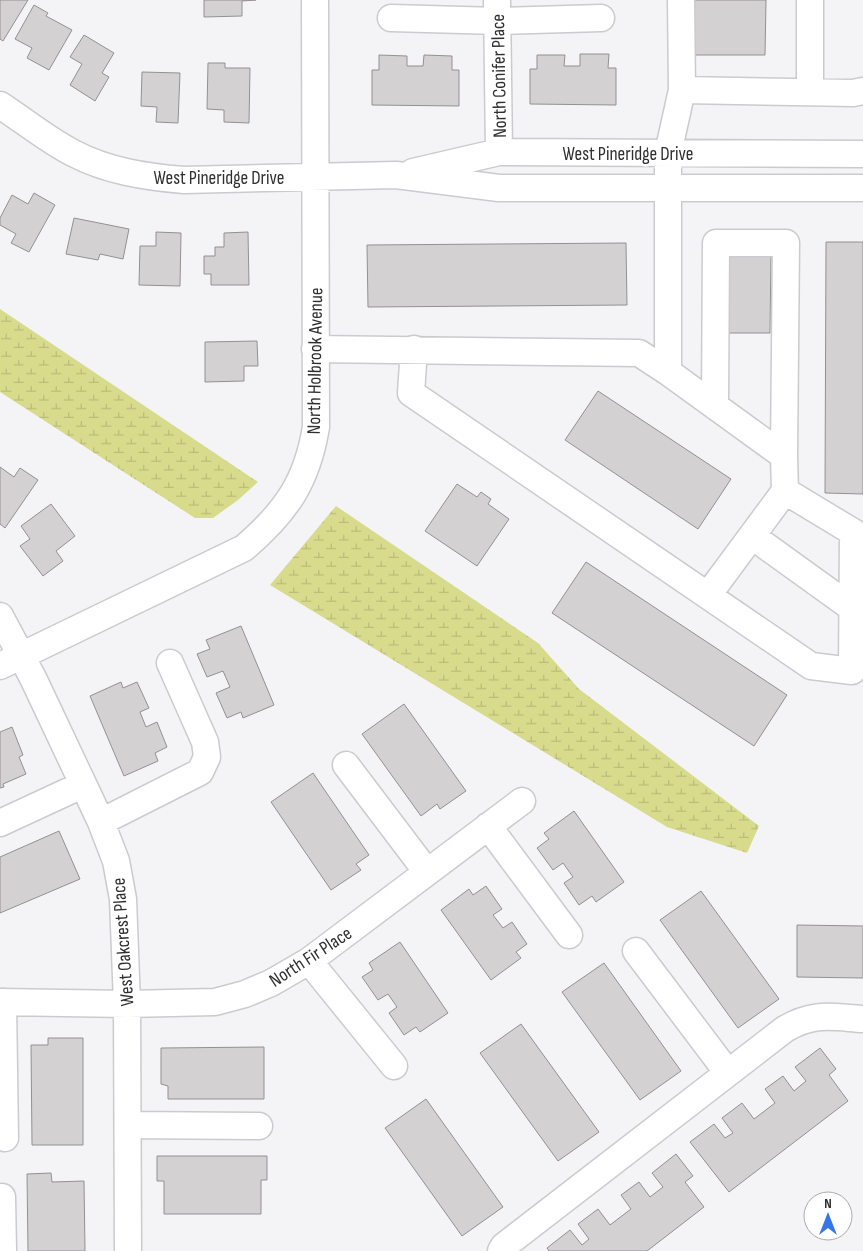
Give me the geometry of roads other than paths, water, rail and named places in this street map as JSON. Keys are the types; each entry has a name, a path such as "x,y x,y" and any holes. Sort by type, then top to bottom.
{"street":[{"name":"North Holbrook Avenue","path":"11,660 244,548 269,526 292,497 299,484 313,444 316,427 315,0"},
{"path":"668,372 668,153 682,90 681,0"},
{"path":"810,0 810,92"},
{"path":"391,18 498,10 601,18"},
{"name":"North Conifer Place","path":"498,10 499,152"},
{"path":"682,90 863,91"},
{"name":"West Pineridge Drive","path":"0,104 73,153 128,173 153,178 184,180 396,175 499,188 863,188"},
{"name":"West Pineridge Drive","path":"396,175 499,152 863,154"},
{"path":"708,595 785,491 786,243 716,243 715,406"},
{"path":"315,349 639,353 784,456"},
{"path":"414,349 411,393 812,666 852,671 853,532 785,491"},
{"path":"752,536 852,608"},
{"name":"West Oakcrest Place","path":"0,616 11,660 82,785 101,822 116,861 123,899 127,1004 128,1251"},
{"path":"101,822 200,772 204,765 207,757 205,742 170,663"},
{"path":"346,765 427,872"},
{"path":"0,823 82,785"},
{"name":"North Fir Place","path":"1,1002 127,1004 215,1002 245,994 272,983 309,961 522,801"},
{"path":"488,826 569,936"},
{"path":"636,951 728,1073"},
{"path":"309,961 394,1066"},
{"path":"1,1002 5,1138"},
{"path":"501,1251 504,1246 785,1029 799,1021 816,1016 863,1019"},
{"path":"128,1125 259,1126"},
{"path":"2,1196 3,1251"}]}
